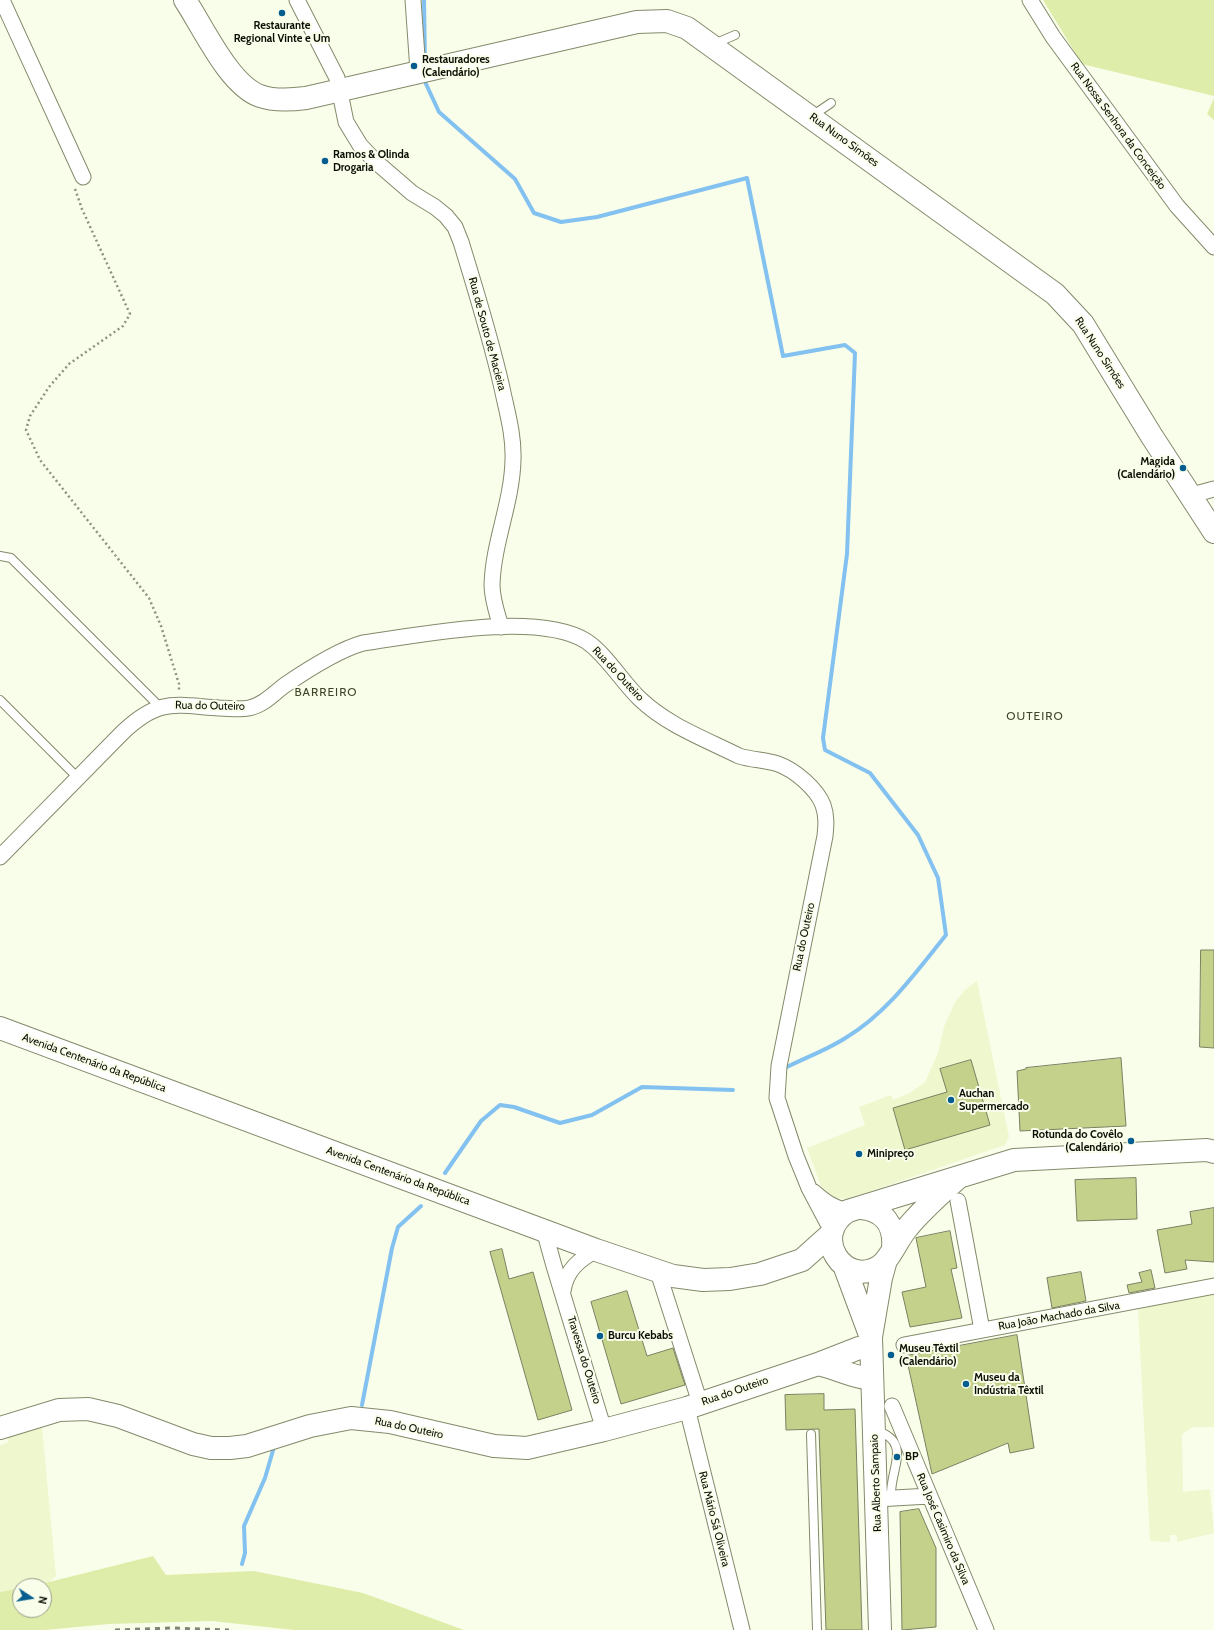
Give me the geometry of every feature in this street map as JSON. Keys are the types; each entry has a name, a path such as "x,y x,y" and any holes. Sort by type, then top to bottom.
{"street":[{"path":"2,0 81,173"},
{"name":"Rua Nuno Simões","path":"185,0 235,79 251,92 260,97 283,100 306,98 624,24 648,20 676,23 691,30 1038,280 1070,308 1083,324 1151,435 1192,495 1214,532"},
{"name":"Rua de Souto de Macieira","path":"297,0 337,78 346,122 360,145 375,162 412,193 436,207 446,216 455,227 464,250 495,356 512,432 513,460 511,490 498,548 492,585 495,608 501,627"},
{"path":"413,0 418,71"},
{"name":"Rua Nossa Senhora da Conceição","path":"1030,0 1053,37 1173,200 1192,225 1214,247"},
{"path":"1192,495 1214,489"},
{"name":"Rua do Outeiro","path":"0,857 140,716 160,707 179,705 239,709 250,707 262,703 286,685 349,647 363,643 501,627 551,629 576,636 588,642 639,699 655,712 670,722 739,756 777,763 789,768 817,795 823,804 826,819 825,836 799,960 777,1081 777,1098 796,1156 809,1188 832,1231"},
{"name":"Avenida Centenário da República","path":"0,1028 658,1272 696,1279 730,1279 760,1274 802,1260 841,1263"},
{"name":"Rua Alberto Sampaio","path":"855,1209 958,1178 993,1165 1021,1159 1212,1150"},
{"name":"Rua Alberto Sampaio","path":"841,1263 861,1271 879,1266 890,1254 907,1228 928,1205 958,1178"},
{"name":"Rua do Outeiro","path":"809,1188 824,1202 837,1209 855,1209"},
{"path":"958,1201 982,1330"},
{"path":"832,1231 842,1215 855,1209"},
{"name":"Rua Alberto Sampaio","path":"855,1209 871,1209 880,1213 892,1228 894,1238 881,1278 871,1342 874,1430 884,1498 880,1630"},
{"name":"Travessa do Outeiro","path":"544,1230 604,1430"},
{"name":"Avenida Centenário da República","path":"802,1260 832,1231"},
{"name":"Rua Alberto Sampaio","path":"832,1231 832,1249 841,1263 871,1342"},
{"path":"563,1291 566,1279 573,1266 596,1250"},
{"name":"Rua Mário Sá Oliveira","path":"658,1272 693,1405 742,1630"},
{"name":"Rua João Machado da Silva","path":"904,1345 1214,1286"},
{"name":"Rua do Outeiro","path":"0,1428 58,1410 88,1409 103,1411 175,1438 211,1448 247,1446 310,1426 350,1418 390,1422 504,1447 538,1446 604,1430 693,1405 818,1364 871,1342"},
{"path":"818,1364 840,1369 862,1378 872,1379"},
{"name":"Rua José Casimiro da Silva","path":"892,1406 986,1630"},
{"path":"884,1498 929,1496"}],"lane":[{"path":"712,44 735,35"},
{"path":"811,116 831,103"},
{"path":"0,556 10,558 160,707"},
{"path":"0,700 78,778"},
{"path":"811,1434 817,1630"}],"path":[{"path":"81,173 75,180 75,188 82,209 130,314 123,326 69,364 49,387 30,416 26,430 40,460 149,598 161,626 179,684 179,705"}],"shaded area":[{"path":"1043,0 1214,0 1214,96 1082,64"},
{"path":"1214,98 1214,120 1207,114"},
{"path":"977,981 1009,1137 1005,1145 848,1199 836,1198 828,1194 821,1186 807,1148 865,1125 859,1107 891,1095 893,1100 910,1093 925,1082 938,1053 944,1027 955,1002 965,990"},
{"path":"1209,1294 1214,1295 1214,1427 1193,1427 1182,1434 1183,1492 1210,1489 1214,1533 1177,1542 1177,1535 1170,1535 1170,1542 1150,1541 1138,1309"},
{"path":"42,1427 56,1576 52,1580 52,1578 12,1578 12,1590 0,1592 0,1445 7,1443 10,1435"},
{"path":"153,1556 166,1575 254,1571 363,1593 464,1630 294,1630 212,1621 109,1624 45,1630 0,1630 0,1592 12,1590 12,1618 52,1618 52,1581"}],"building":[{"path":"1201,950 1214,950 1214,1048 1200,1047"},
{"path":"1121,1058 1126,1126 1020,1131 1017,1071 1026,1068"},
{"name":"Auchan Supermercado","path":"971,1060 990,1125 905,1150 893,1108 947,1092 940,1069"},
{"path":"1136,1178 1137,1219 1077,1221 1075,1180"},
{"path":"1214,1208 1214,1262 1185,1260 1187,1269 1165,1273 1157,1230 1192,1224 1190,1212"},
{"path":"950,1231 957,1268 951,1269 962,1318 910,1327 902,1292 926,1287 916,1238"},
{"path":"502,1249 509,1279 533,1272 572,1410 538,1420 490,1252"},
{"path":"1151,1270 1155,1288 1129,1293 1127,1285 1142,1282 1139,1273"},
{"path":"1081,1272 1086,1301 1052,1308 1047,1278"},
{"path":"627,1291 647,1356 673,1348 685,1385 621,1404 591,1302"},
{"name":"Museu da Indústria Têxtil","path":"1017,1335 1034,1448 1010,1453 1008,1443 932,1474 906,1356"},
{"path":"824,1394 824,1410 855,1409 862,1630 826,1630 819,1429 786,1430 785,1395"},
{"path":"919,1509 936,1548 936,1627 902,1630 900,1512"}],"waterway":[{"path":"424,0 425,62"},
{"path":"425,77 426,84 439,112 515,179 534,213 561,222 597,217 747,178 783,356 845,345 855,353 847,554 823,738 825,750 870,773 918,835 938,878 946,935 901,990 876,1016 840,1041 787,1067"},
{"path":"445,1173 481,1121 500,1105 514,1107 560,1123 592,1115 642,1087 733,1090"},
{"path":"362,1405 392,1248 398,1227 421,1206"},
{"path":"242,1564 245,1553 244,1526 265,1478 274,1447"}],"railway":[{"path":"115,1630 172,1628 229,1630"}],"place":[{"name":"Restaurante Regional Vinte e Um","path":"282,13"},
{"name":"Restauradores (Calendário)","path":"414,66"},
{"name":"Ramos & Olinda Drogaria","path":"325,161"},
{"name":"Magida (Calendário)","path":"1183,468"},
{"name":"Auchan Supermercado","path":"951,1100"},
{"name":"Rotunda do Covêlo (Calendário)","path":"1131,1141"},
{"name":"Minipreço","path":"859,1154"},
{"name":"Burcu Kebabs","path":"600,1336"},
{"name":"Museu Têxtil (Calendário)","path":"891,1355"},
{"name":"Museu da Indústria Têxtil","path":"966,1384"},
{"name":"BP","path":"897,1457"}],"district":[{"name":"BARREIRO","path":"326,692"},
{"name":"OUTEIRO","path":"1035,716"}]}
